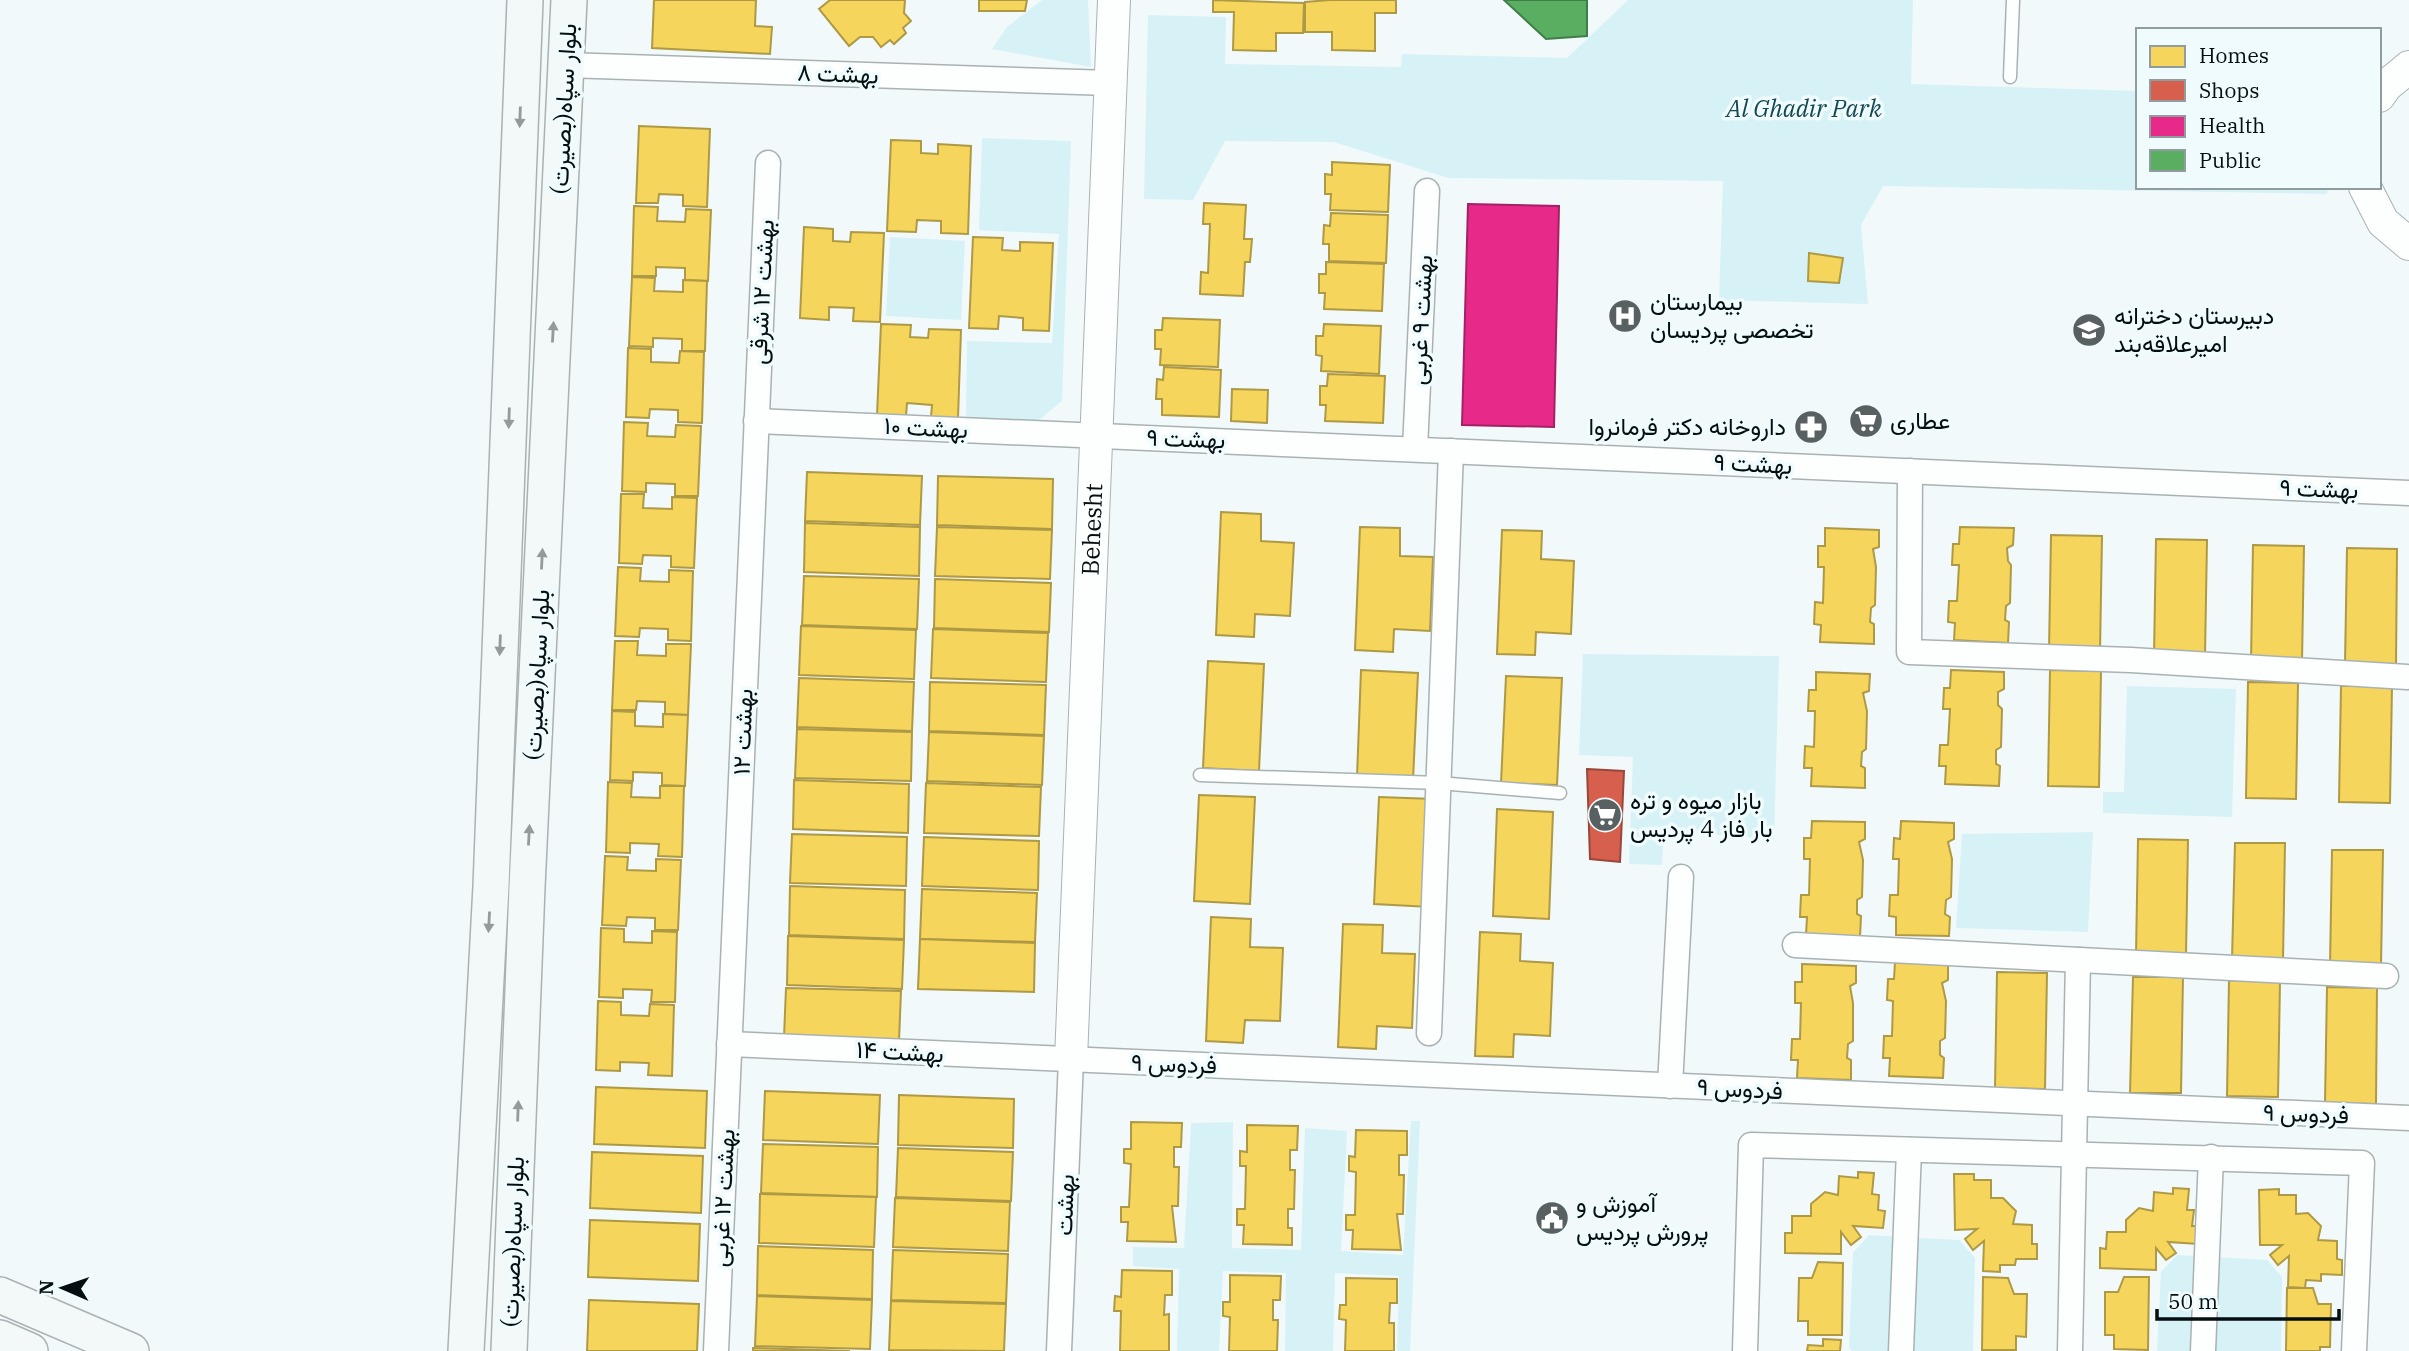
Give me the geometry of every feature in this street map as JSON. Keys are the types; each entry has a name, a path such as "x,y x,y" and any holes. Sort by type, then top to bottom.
{"main road":[{"name":"بلوار سپاه(بصیرت)","path":"466,1351 491,886 525,0"},
{"name":"بلوار سپاه(بصیرت)","path":"509,1351 527,887 569,0"},
{"path":"522,62 566,65"},
{"path":"0,1295 131,1351"},
{"path":"0,1338 30,1351"}],"street":[{"name":"Behesht","path":"1071,1059 1114,0"},
{"name":"بهشت ۸","path":"566,65 1110,83"},
{"path":"2381,93 2409,67"},
{"name":"بهشت ۱۲ شرقی","path":"756,421 768,163"},
{"path":"2366,189 2383,222 2409,244"},
{"name":"بهشت ۹ غربی","path":"1415,449 1427,191"},
{"name":"بهشت ۱۰","path":"756,421 1096,436"},
{"name":"بهشت ۱۲","path":"729,1044 756,421"},
{"name":"بهشت ۹","path":"1096,436 2409,493"},
{"path":"1429,1033 1451,451"},
{"path":"1910,471 1909,652 2131,660 2407,677"},
{"path":"1670,1086 1681,877"},
{"path":"491,886 527,887"},
{"path":"1796,945 2386,976"},
{"path":"2070,1351 2078,960"},
{"name":"بهشت ۱۴","path":"729,1044 1071,1059"},
{"name":"بهشت ۱۲ غربی","path":"716,1351 729,1044"},
{"name":"فردوس ۹","path":"1071,1059 2409,1118"},
{"name":"بهشت","path":"1059,1351 1071,1059"},
{"path":"1745,1351 1751,1145 2362,1163 2354,1351"},
{"path":"1901,1351 1909,1150"},
{"path":"2203,1351 2211,1157"}],"lane":[{"path":"2010,77 2012,0"},
{"path":"1200,775 1439,783 1560,793"}],"green space":[{"path":"1042,0 1088,0 1091,67 992,49 1007,27"},
{"name":"Al Ghadir Park","path":"1628,0 1913,0 1911,84 2136,91 2136,189 2328,189 2327,194 1883,186 1861,225 1868,304 1719,300 1723,181 1448,178 1334,142 1225,141 1193,200 1144,199 1148,15 1226,17 1225,64 1401,67 1402,54 1567,58"},
{"path":"982,138 1071,141 1062,401 1039,420 966,420 967,341 1052,343 1059,234 979,230"},
{"path":"890,237 965,241 961,320 886,316"},
{"path":"1583,654 1779,656 1774,839 1664,831 1662,865 1629,864 1633,757 1579,755"},
{"path":"2127,686 2236,689 2232,817 2103,813 2103,792 2124,792"},
{"path":"2093,832 2088,932 1956,928 1962,834"},
{"path":"1411,1121 1420,1121 1410,1351 1397,1351 1399,1276 1335,1273 1333,1351 1285,1351 1286,1273 1223,1271 1219,1351 1177,1351 1179,1269 1133,1266 1133,1247 1184,1248 1191,1123 1233,1122 1232,1248 1301,1250 1305,1128 1347,1131 1341,1251 1403,1255"},
{"path":"1869,1235 1959,1240 1975,1258 1973,1351 1852,1351 1849,1348 1853,1253"},
{"path":"2177,1255 2267,1260 2282,1277 2281,1351 2157,1351 2161,1272"}],"building: Homes":[{"path":"654,0 756,0 755,26 772,27 770,54 652,48"},
{"path":"830,0 905,0 904,13 911,21 903,28 906,33 894,44 890,40 881,47 873,37 860,37 849,46 819,9"},
{"path":"979,0 1027,0 1025,11 979,11"},
{"path":"1213,0 1304,3 1303,33 1276,33 1276,51 1233,50 1234,12 1213,12"},
{"path":"1396,0 1396,13 1375,13 1375,51 1332,50 1332,32 1305,32 1305,2"},
{"path":"639,126 710,129 707,207 683,206 683,195 659,194 658,203 636,203"},
{"path":"891,140 921,141 921,153 938,154 938,144 971,146 968,234 941,233 941,221 917,220 916,232 887,231"},
{"path":"1332,162 1390,165 1388,212 1330,210 1331,194 1325,194 1325,174 1332,175"},
{"path":"1204,203 1246,205 1244,239 1252,239 1250,262 1245,262 1243,296 1200,294 1201,272 1208,273 1210,224 1203,224"},
{"path":"634,206 658,207 657,221 685,222 686,209 711,210 708,281 685,280 685,268 656,267 656,276 632,276"},
{"path":"1331,213 1388,215 1386,263 1329,261 1329,244 1323,244 1324,225 1330,226"},
{"path":"804,227 833,229 833,241 850,242 851,232 884,233 880,322 853,321 854,308 829,307 829,320 800,318"},
{"path":"973,237 1003,238 1002,250 1020,251 1020,242 1053,243 1049,331 1023,330 1023,318 999,316 998,329 969,328"},
{"path":"1809,253 1843,258 1839,283 1808,281"},
{"path":"1326,262 1384,264 1382,311 1324,309 1325,293 1319,293 1319,274 1326,274"},
{"path":"632,277 655,278 654,291 683,292 683,280 707,281 705,351 682,351 682,339 653,338 653,347 629,346"},
{"path":"1163,318 1220,320 1218,367 1160,365 1161,349 1155,349 1155,330 1162,330"},
{"path":"881,324 911,325 910,337 928,338 929,329 961,330 958,418 931,417 932,405 907,403 906,416 877,415"},
{"path":"1324,324 1381,326 1379,374 1321,371 1322,356 1316,355 1316,336 1323,336"},
{"path":"628,348 651,349 651,362 679,363 680,351 704,352 702,423 678,422 678,410 650,409 649,418 626,417"},
{"path":"1164,367 1221,370 1219,417 1162,415 1162,399 1156,399 1157,379 1163,380"},
{"path":"1328,374 1385,376 1383,423 1325,421 1326,405 1320,405 1320,386 1327,386"},
{"path":"1232,389 1268,390 1267,423 1231,421"},
{"path":"624,422 648,423 647,436 675,437 676,425 701,426 698,496 675,496 675,484 646,483 646,492 622,491"},
{"path":"807,472 922,476 920,525 805,521"},
{"path":"938,476 1053,479 1052,529 937,525"},
{"path":"621,494 644,494 643,508 672,509 672,497 697,498 694,568 671,567 671,556 643,555 642,564 619,563"},
{"path":"1221,512 1261,514 1261,541 1294,543 1290,616 1255,614 1254,637 1216,635"},
{"path":"805,523 920,527 919,576 804,572"},
{"path":"937,527 1052,530 1050,579 935,576"},
{"path":"1360,527 1400,528 1400,556 1433,557 1430,631 1394,629 1393,652 1355,650"},
{"path":"1960,527 2014,528 2013,545 2007,548 2011,565 2010,603 2006,606 2005,620 2009,622 2008,643 1954,640 1955,623 1948,622 1949,601 1957,601 1959,565 1952,565 1953,544 1959,544"},
{"path":"1825,528 1879,530 1879,547 1873,549 1876,567 1875,605 1871,608 1870,622 1874,624 1874,644 1820,642 1821,625 1814,624 1815,602 1823,603 1824,567 1818,567 1818,546 1825,546"},
{"path":"1502,530 1542,531 1541,559 1574,561 1571,634 1536,632 1535,655 1497,654"},
{"path":"2051,535 2102,536 2100,652 2049,651"},
{"path":"2156,539 2207,540 2205,656 2154,656"},
{"path":"2253,545 2304,546 2302,662 2251,661"},
{"path":"2347,548 2397,549 2396,665 2345,664"},
{"path":"618,567 641,568 640,581 669,582 669,570 693,571 691,641 668,640 668,629 640,628 639,637 615,636"},
{"path":"804,576 919,579 917,629 802,625"},
{"path":"935,579 1051,583 1049,632 934,628"},
{"path":"801,626 916,630 914,679 799,675"},
{"path":"933,629 1048,633 1046,682 931,678"},
{"path":"615,641 638,641 637,655 666,656 666,644 691,644 688,715 665,714 665,702 637,701 636,710 612,710"},
{"path":"1208,661 1264,664 1259,771 1203,768"},
{"path":"1361,670 1418,673 1413,780 1357,777"},
{"path":"1951,670 2004,672 2004,689 1998,692 1998,705 2002,709 2001,747 1996,750 1996,764 2000,766 1999,786 1945,784 1946,766 1939,766 1940,745 1948,745 1950,709 1943,709 1944,688 1950,688"},
{"path":"2050,670 2101,671 2099,787 2048,786"},
{"path":"1816,672 1870,674 1869,691 1863,693 1867,711 1866,749 1862,752 1861,766 1865,768 1865,788 1811,786 1812,768 1804,768 1805,746 1814,747 1815,711 1808,711 1809,690 1816,690"},
{"path":"1506,676 1562,678 1557,785 1501,783"},
{"path":"799,678 914,682 912,731 797,727"},
{"path":"930,682 1046,685 1044,735 929,731"},
{"path":"2248,682 2298,683 2296,799 2246,798"},
{"path":"2341,686 2392,686 2390,803 2339,802"},
{"path":"612,711 635,712 635,726 663,727 663,714 688,715 685,786 662,785 662,773 633,772 633,781 610,780"},
{"path":"797,729 912,732 911,781 795,778"},
{"path":"929,732 1044,736 1042,785 927,781"},
{"path":"794,780 909,784 908,833 793,829"},
{"path":"608,782 632,783 631,797 660,798 660,786 684,786 682,857 658,856 659,844 630,843 630,853 606,852"},
{"path":"926,783 1041,787 1039,836 924,833"},
{"path":"1199,795 1255,797 1250,904 1194,901"},
{"path":"1379,797 1434,799 1430,907 1374,904"},
{"path":"1497,809 1553,812 1549,919 1493,916"},
{"path":"1812,821 1865,822 1865,839 1859,842 1863,860 1862,897 1857,900 1857,914 1861,916 1860,937 1806,935 1807,917 1800,917 1801,895 1809,895 1810,859 1804,859 1804,838 1811,838"},
{"path":"1901,821 1954,823 1954,839 1948,842 1952,859 1951,897 1946,900 1945,914 1950,917 1949,936 1896,935 1896,917 1889,916 1890,895 1898,895 1899,859 1893,859 1894,838 1900,839"},
{"path":"792,834 907,837 906,886 790,883"},
{"path":"924,837 1039,841 1038,890 922,886"},
{"path":"2138,839 2188,840 2186,956 2136,955"},
{"path":"2235,843 2285,843 2283,960 2232,959"},
{"path":"2332,850 2383,850 2381,966 2330,966"},
{"path":"605,856 628,857 627,870 656,871 656,859 681,860 678,930 655,930 655,918 627,917 626,926 602,925"},
{"path":"790,886 905,890 904,939 789,935"},
{"path":"922,889 1037,893 1035,942 920,939"},
{"path":"1211,917 1251,919 1250,947 1283,948 1280,1021 1245,1020 1243,1043 1206,1041"},
{"path":"1343,924 1383,925 1382,953 1415,954 1412,1028 1377,1026 1376,1049 1338,1047"},
{"path":"601,928 624,929 624,942 652,943 652,931 677,932 675,1002 651,1002 652,990 623,989 623,998 599,997"},
{"path":"1480,932 1521,934 1520,961 1553,963 1550,1036 1514,1034 1513,1057 1475,1056"},
{"path":"788,936 904,940 902,989 787,985"},
{"path":"920,939 1035,943 1034,992 918,989"},
{"path":"1895,962 1948,964 1948,980 1942,983 1946,1001 1945,1038 1940,1041 1940,1055 1944,1058 1943,1078 1889,1076 1890,1058 1883,1058 1884,1036 1892,1036 1893,1001 1887,1000 1888,979 1894,979"},
{"path":"1802,964 1856,966 1856,983 1850,986 1853,1041 1848,1044 1847,1058 1851,1060 1851,1080 1797,1078 1798,1060 1791,1060 1792,1039 1800,1039 1801,1003 1795,1003 1795,982 1802,982"},
{"path":"1997,972 2047,973 2045,1089 1995,1088"},
{"path":"2133,977 2183,977 2181,1093 2130,1093"},
{"path":"2229,980 2280,981 2278,1097 2227,1096"},
{"path":"2327,987 2377,988 2376,1104 2325,1103"},
{"path":"786,988 901,991 899,1041 784,1037"},
{"path":"598,1001 621,1002 621,1015 649,1016 650,1004 674,1005 672,1076 648,1075 649,1063 620,1062 620,1071 596,1070"},
{"path":"596,1087 707,1091 705,1148 594,1144"},
{"path":"765,1091 880,1095 878,1144 763,1140"},
{"path":"899,1095 1014,1099 1013,1148 898,1145"},
{"path":"1131,1122 1182,1123 1181,1147 1174,1147 1174,1167 1179,1167 1178,1206 1172,1206 1176,1242 1127,1241 1128,1222 1121,1222 1121,1207 1129,1207 1131,1164 1124,1163 1124,1149 1131,1149"},
{"path":"1247,1125 1298,1126 1297,1150 1290,1150 1290,1170 1295,1170 1294,1209 1288,1209 1292,1245 1243,1244 1244,1225 1237,1225 1237,1209 1245,1209 1246,1166 1240,1166 1240,1151 1247,1152"},
{"path":"1356,1130 1407,1131 1407,1155 1399,1155 1399,1175 1404,1175 1403,1214 1397,1214 1401,1250 1352,1249 1353,1230 1346,1230 1346,1215 1355,1215 1356,1172 1349,1171 1349,1156 1355,1157"},
{"path":"763,1144 878,1147 877,1197 761,1193"},
{"path":"898,1148 1013,1152 1011,1201 896,1197"},
{"path":"592,1152 703,1156 701,1213 590,1208"},
{"path":"1858,1172 1874,1173 1872,1194 1879,1195 1878,1210 1885,1211 1883,1228 1853,1226 1861,1237 1851,1245 1841,1232 1841,1254 1785,1253 1785,1233 1792,1233 1792,1216 1811,1216 1811,1204 1825,1192 1838,1195 1839,1176 1858,1178"},
{"path":"1954,1174 1974,1174 1974,1180 1991,1180 1991,1198 2003,1198 2016,1211 2013,1224 2032,1225 2032,1244 2037,1244 2037,1259 2016,1259 2015,1265 2000,1265 2000,1272 1983,1271 1984,1241 1973,1250 1965,1239 1977,1229 1955,1230"},
{"path":"2173,1188 2189,1189 2187,1210 2194,1210 2192,1226 2200,1226 2198,1244 2168,1242 2176,1253 2166,1260 2156,1248 2156,1270 2100,1268 2100,1248 2106,1249 2107,1232 2126,1232 2126,1220 2139,1208 2153,1211 2154,1192 2173,1194"},
{"path":"2279,1189 2279,1195 2296,1195 2296,1214 2308,1213 2321,1226 2318,1240 2337,1241 2337,1259 2342,1260 2342,1275 2321,1274 2321,1281 2306,1280 2305,1288 2288,1287 2289,1256 2278,1265 2270,1255 2282,1245 2260,1245 2259,1190"},
{"path":"760,1194 876,1197 874,1247 759,1243"},
{"path":"895,1198 1010,1202 1008,1251 893,1247"},
{"path":"590,1220 700,1224 698,1281 588,1277"},
{"path":"758,1246 873,1250 872,1299 757,1295"},
{"path":"893,1250 1008,1254 1006,1303 891,1300"},
{"path":"1818,1262 1843,1263 1842,1335 1808,1335 1808,1321 1798,1321 1799,1278 1812,1278"},
{"path":"1122,1270 1172,1271 1172,1295 1165,1295 1164,1315 1169,1314 1169,1351 1120,1351 1121,1311 1114,1311 1115,1296 1121,1297"},
{"path":"1230,1275 1281,1276 1280,1300 1273,1300 1273,1320 1278,1320 1277,1351 1229,1351 1230,1317 1223,1316 1223,1302 1230,1302"},
{"path":"1983,1277 2008,1278 2014,1294 2027,1294 2026,1337 2016,1336 2016,1350 1982,1350"},
{"path":"2124,1277 2149,1277 2148,1350 2114,1349 2114,1335 2105,1335 2105,1292 2118,1292"},
{"path":"1346,1278 1397,1279 1397,1303 1390,1303 1389,1323 1394,1323 1394,1351 1345,1351 1346,1320 1339,1319 1340,1305 1346,1305"},
{"path":"2287,1288 2313,1288 2318,1304 2331,1304 2330,1347 2320,1347 2320,1351 2286,1351"},
{"path":"757,1296 872,1300 870,1349 755,1346"},
{"path":"589,1300 699,1304 697,1351 587,1351"},
{"path":"891,1301 1006,1304 1004,1351 889,1350"},
{"path":"1823,1339 1841,1340 1840,1351 1807,1351 1808,1345 1823,1346"},
{"path":"753,1348 850,1351 753,1351"}],"building: Shops":[{"name":"بازار میوه و تره بار فاز 4 پردیس","path":"1587,769 1624,771 1620,862 1590,859"}],"building: Health":[{"path":"1468,204 1559,206 1554,427 1462,425"}],"building: Public":[{"path":"1504,0 1587,0 1587,36 1546,39"}],"place":[{"name":"بیمارستان تخصصی پردیسان","path":"1625,316"},
{"name":"دبیرستان دخترانه امیرعلاقه‌بند","path":"2089,330"},
{"name":"عطاری","path":"1866,421"},
{"name":"داروخانه دکتر فرمانروا","path":"1811,427"},
{"name":"بازار میوه و تره بار فاز 4 پردیس","path":"1605,815"},
{"name":"آموزش و پرورش پردیس","path":"1552,1218"}]}
